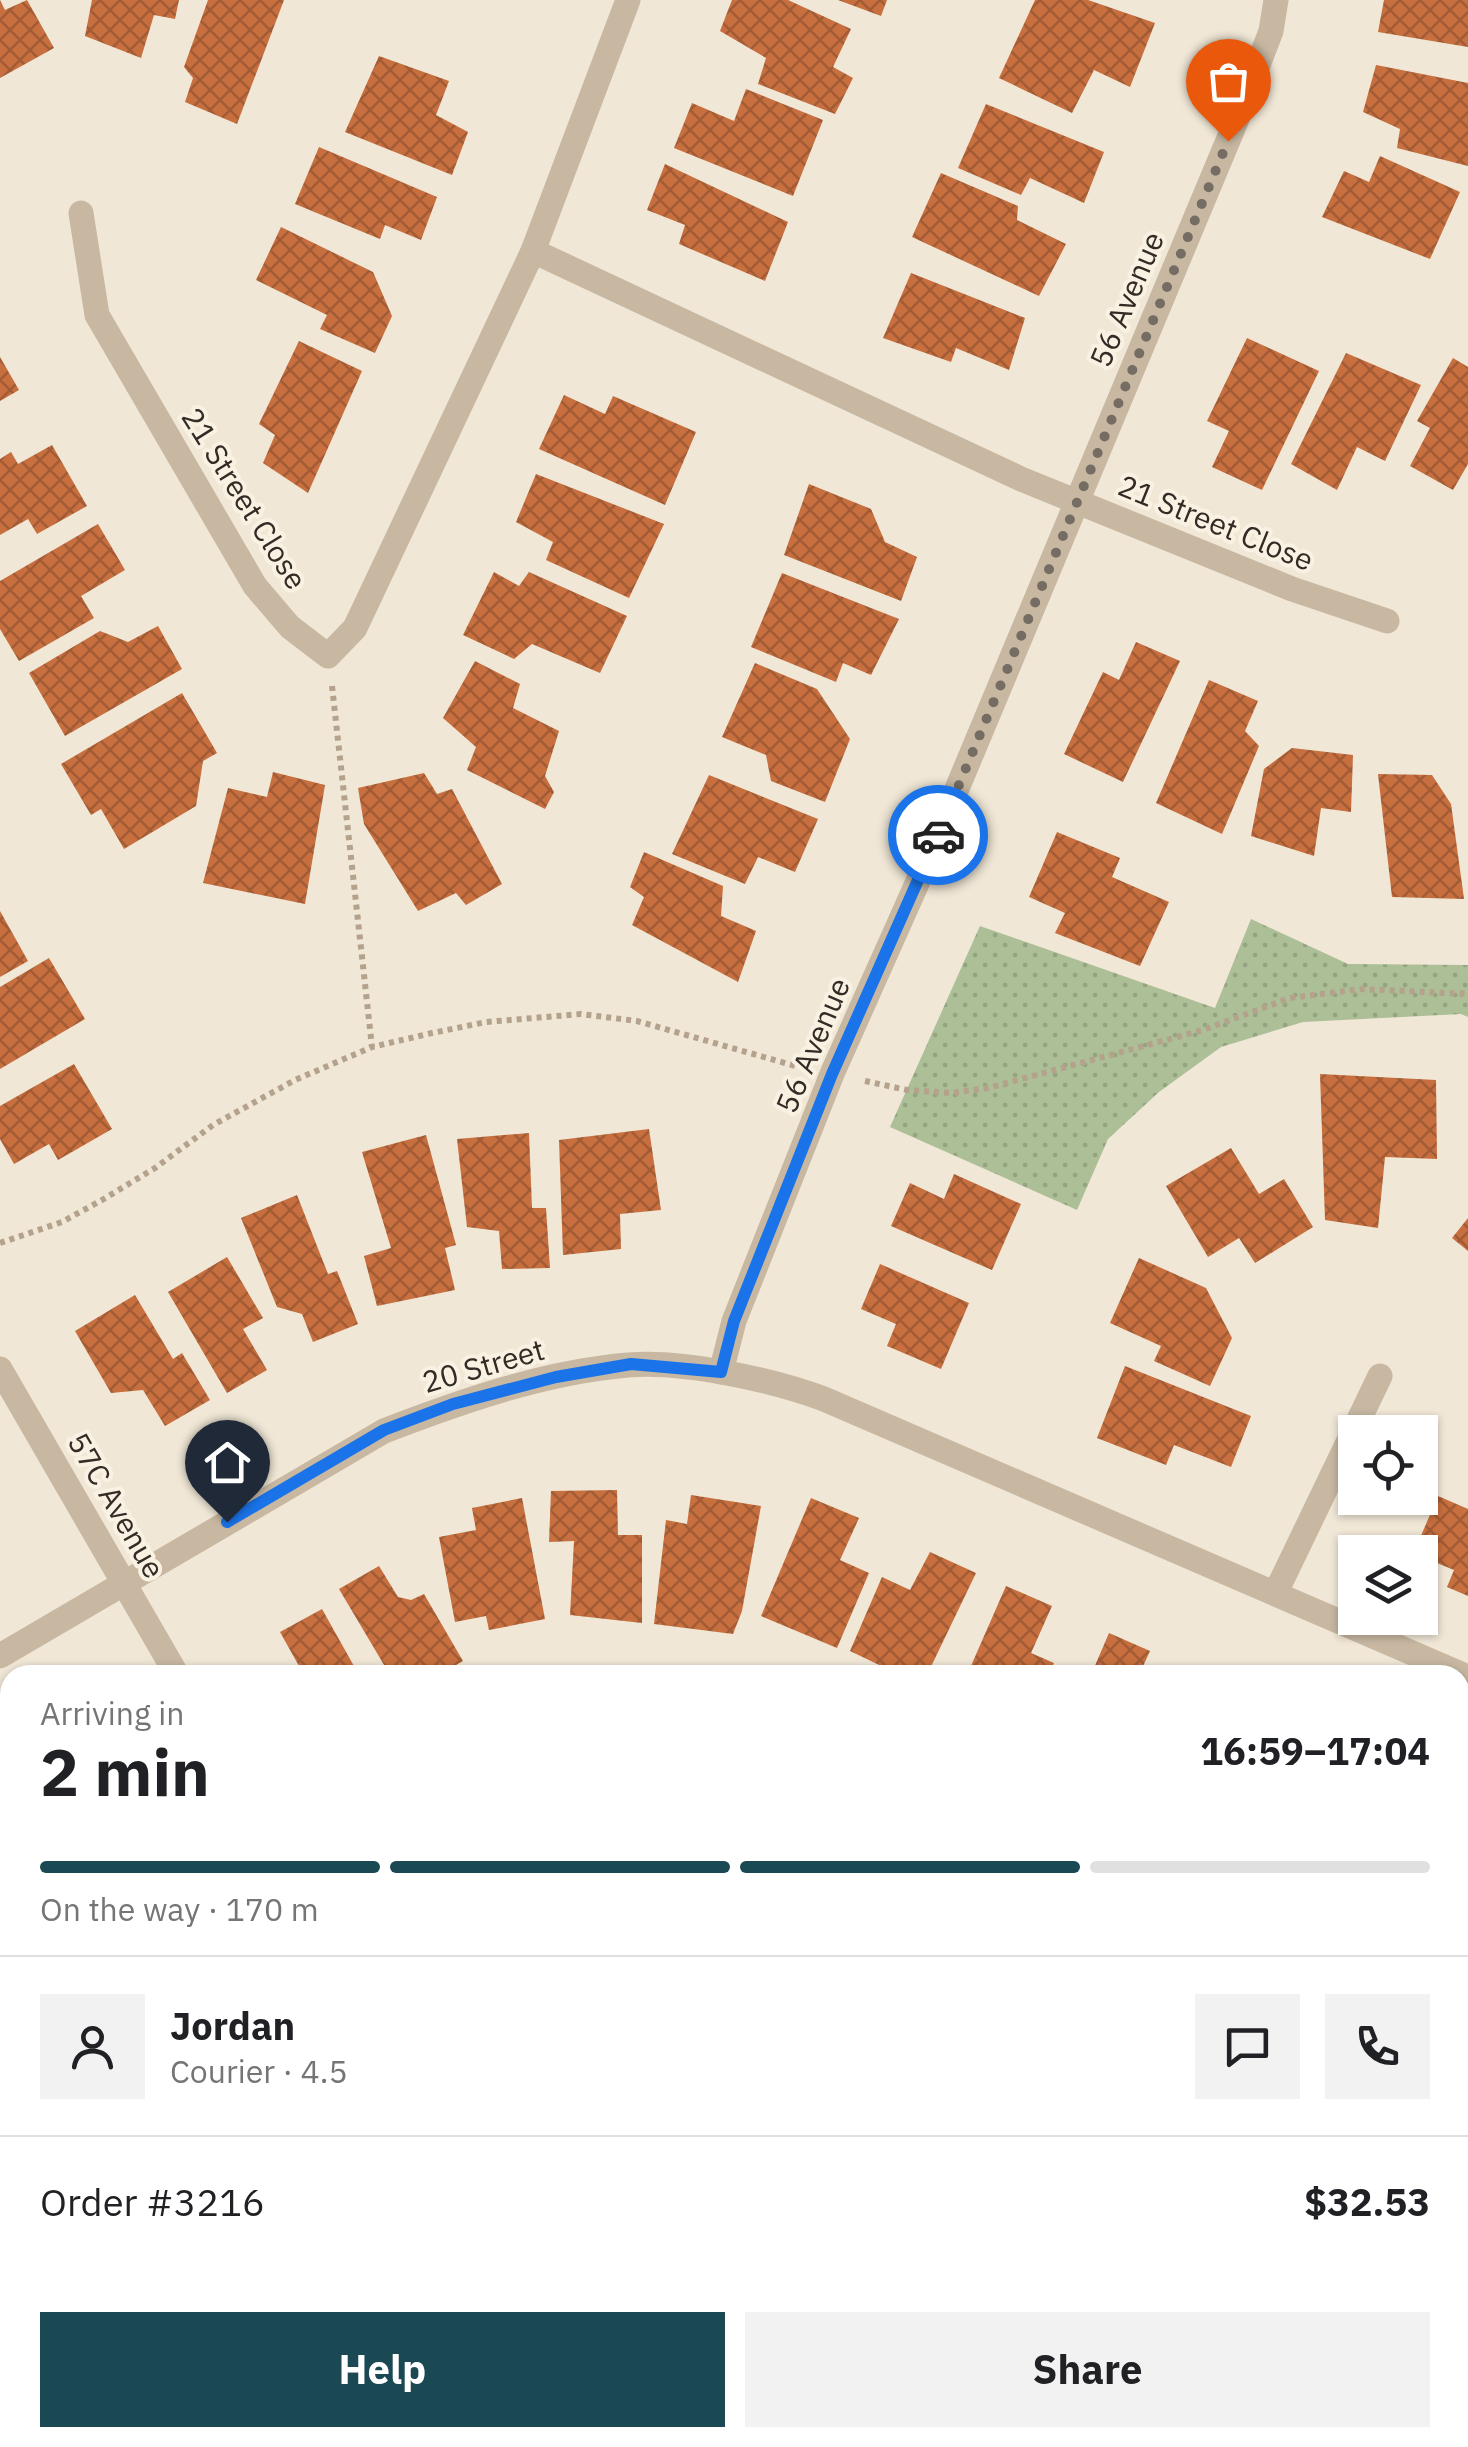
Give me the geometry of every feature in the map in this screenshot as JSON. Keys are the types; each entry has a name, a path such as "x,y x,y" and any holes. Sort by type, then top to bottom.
{"street":[{"path":"328,656 355,628 533,251 628,0"},
{"name":"56 Avenue","path":"721,1372 734,1321 832,1074 924,870 1242,107 1271,31 1276,0"},
{"name":"21 Street Close","path":"81,213 98,316 255,586 290,626 328,656"},
{"name":"21 Street Close","path":"533,251 1021,479 1292,589 1387,621"},
{"name":"20 Street","path":"0,1656 384,1430 453,1404 556,1377 631,1364 721,1372"},
{"name":"57C Avenue","path":"0,1369 171,1665"},
{"path":"721,1372 824,1398 1441,1665"},
{"path":"1276,1592 1380,1376"}],"path":[{"path":"328,656 372,1047"},
{"path":"873,1083 895,1089 951,1092 988,1088 1203,1030 1290,998 1361,989 1468,994"},
{"path":"0,1242 62,1222 155,1168 213,1125 295,1080 372,1047 486,1022 581,1014 637,1021 785,1064"}],"green space":[{"path":"1251,919 1348,964 1468,965 1468,1017 1461,1014 1303,1022 1221,1047 1159,1092 1108,1139 1077,1210 890,1127 980,926 1215,1008"}],"building":[{"path":"0,0 5,10 27,0 54,48 0,78"},
{"path":"92,0 179,0 175,19 154,15 141,58 85,36"},
{"path":"208,0 284,0 237,124 185,102 193,78 184,67"},
{"path":"732,0 788,0 851,29 833,67 853,78 835,114 758,84 766,58 720,31"},
{"path":"838,0 887,0 881,16"},
{"path":"1035,0 1088,0 1155,23 1130,87 1094,70 1072,113 999,78"},
{"path":"1384,0 1468,0 1468,47 1378,32"},
{"path":"379,56 449,81 436,115 468,132 452,175 345,132"},
{"path":"1376,65 1468,83 1468,166 1397,148 1400,129 1363,112"},
{"path":"746,89 823,120 793,196 674,148 692,103 734,121"},
{"path":"986,104 1104,152 1084,203 1030,178 1021,195 958,168"},
{"path":"319,147 437,197 421,240 385,225 380,239 295,204"},
{"path":"1380,156 1460,192 1430,259 1322,217 1344,171 1369,182"},
{"path":"665,164 788,222 765,281 679,244 685,225 647,210"},
{"path":"941,173 1018,206 1017,220 1066,244 1039,296 912,237"},
{"path":"281,227 373,272 392,316 375,353 320,329 327,315 256,280"},
{"path":"911,273 1025,318 1009,370 956,348 951,362 883,338"},
{"path":"1247,338 1319,371 1262,490 1212,467 1229,431 1207,421"},
{"path":"299,341 362,371 308,493 263,463 275,435 259,424"},
{"path":"1346,353 1421,385 1385,461 1357,447 1337,490 1291,464"},
{"path":"0,357 19,390 0,401"},
{"path":"1453,358 1468,367 1468,464 1453,490 1410,466 1430,428 1417,421"},
{"path":"564,395 605,414 613,396 696,432 665,505 539,449"},
{"path":"52,445 87,506 37,534 28,519 0,535 0,459 11,452 18,464"},
{"path":"536,474 664,524 629,598 546,560 553,542 516,522"},
{"path":"809,484 871,509 885,542 917,557 901,601 784,555"},
{"path":"98,524 125,570 81,596 94,618 19,661 0,629 0,581"},
{"path":"494,572 519,586 529,572 627,616 600,673 532,644 514,659 463,635"},
{"path":"782,573 899,619 871,675 843,663 836,682 751,647"},
{"path":"158,626 182,669 65,736 29,673 100,631 128,642"},
{"path":"1136,642 1180,661 1123,782 1064,754 1103,672 1119,680"},
{"path":"475,661 520,684 513,708 559,731 545,776 554,792 545,809 467,770 476,747 443,718"},
{"path":"755,663 817,689 850,739 825,802 771,781 766,755 722,737"},
{"path":"1209,680 1258,701 1245,731 1259,746 1222,834 1156,803"},
{"path":"182,693 217,753 203,761 196,806 124,849 101,809 91,815 61,764"},
{"path":"1292,748 1353,755 1351,812 1321,808 1314,856 1251,836 1264,769"},
{"path":"273,772 325,785 305,904 203,883 228,788 267,797"},
{"path":"424,773 437,794 452,789 502,884 466,905 456,893 418,911 364,824 358,788"},
{"path":"1378,774 1432,775 1451,804 1464,899 1392,897"},
{"path":"709,775 818,819 795,872 758,857 745,884 672,854"},
{"path":"1057,832 1120,858 1112,877 1169,902 1140,966 1055,933 1065,913 1029,897"},
{"path":"644,852 723,886 721,916 756,931 738,982 632,925 644,897 630,887"},
{"path":"0,911 28,961 0,977"},
{"path":"49,958 85,1019 0,1069 0,987"},
{"path":"74,1064 112,1129 58,1160 49,1144 14,1164 0,1139 0,1106"},
{"path":"1320,1074 1436,1080 1437,1159 1385,1157 1378,1228 1325,1220"},
{"path":"649,1129 661,1210 620,1214 621,1249 563,1255 559,1140"},
{"path":"529,1133 532,1208 546,1208 550,1268 502,1269 499,1231 467,1227 457,1139"},
{"path":"426,1135 456,1245 445,1248 455,1290 377,1306 364,1256 391,1248 362,1152"},
{"path":"1231,1148 1259,1194 1284,1179 1313,1227 1255,1263 1239,1238 1208,1257 1166,1186"},
{"path":"954,1174 1021,1204 992,1270 891,1226 910,1183 944,1199"},
{"path":"297,1195 328,1274 337,1271 358,1324 313,1342 302,1314 277,1307 241,1218"},
{"path":"1468,1218 1468,1251 1452,1238"},
{"path":"227,1257 263,1318 243,1329 267,1370 227,1393 168,1292"},
{"path":"1139,1258 1206,1288 1232,1338 1210,1386 1154,1361 1161,1346 1110,1323"},
{"path":"880,1264 969,1303 941,1369 887,1346 896,1324 861,1309"},
{"path":"135,1295 173,1359 182,1353 210,1400 165,1426 143,1390 111,1393 75,1331"},
{"path":"1125,1366 1251,1416 1231,1467 1174,1445 1166,1465 1097,1438"},
{"path":"617,1490 618,1535 642,1535 642,1623 570,1615 574,1541 549,1542 551,1491"},
{"path":"691,1495 761,1506 742,1611 733,1634 654,1624 666,1520 687,1524"},
{"path":"1438,1496 1468,1509 1468,1596 1447,1587 1454,1570 1438,1563 1438,1535 1421,1535 1430,1515 1438,1515"},
{"path":"522,1498 545,1619 489,1630 486,1616 455,1622 439,1537 476,1530 472,1508"},
{"path":"811,1498 859,1518 840,1560 869,1573 837,1648 761,1616"},
{"path":"930,1552 976,1573 932,1665 879,1665 850,1651 882,1577 910,1590"},
{"path":"379,1566 398,1597 411,1600 424,1594 463,1661 456,1665 384,1665 339,1589"},
{"path":"1006,1586 1052,1606 1031,1653 1053,1665 971,1665"},
{"path":"322,1609 353,1665 298,1665 280,1632"},
{"path":"1109,1633 1150,1651 1144,1665 1095,1665"}],"way so far":[{"path":"938,835 1228,141"}],"route":[{"path":"227,1522 384,1430 453,1404 556,1377 631,1364 721,1372 734,1321 832,1074 938,835"}]}
